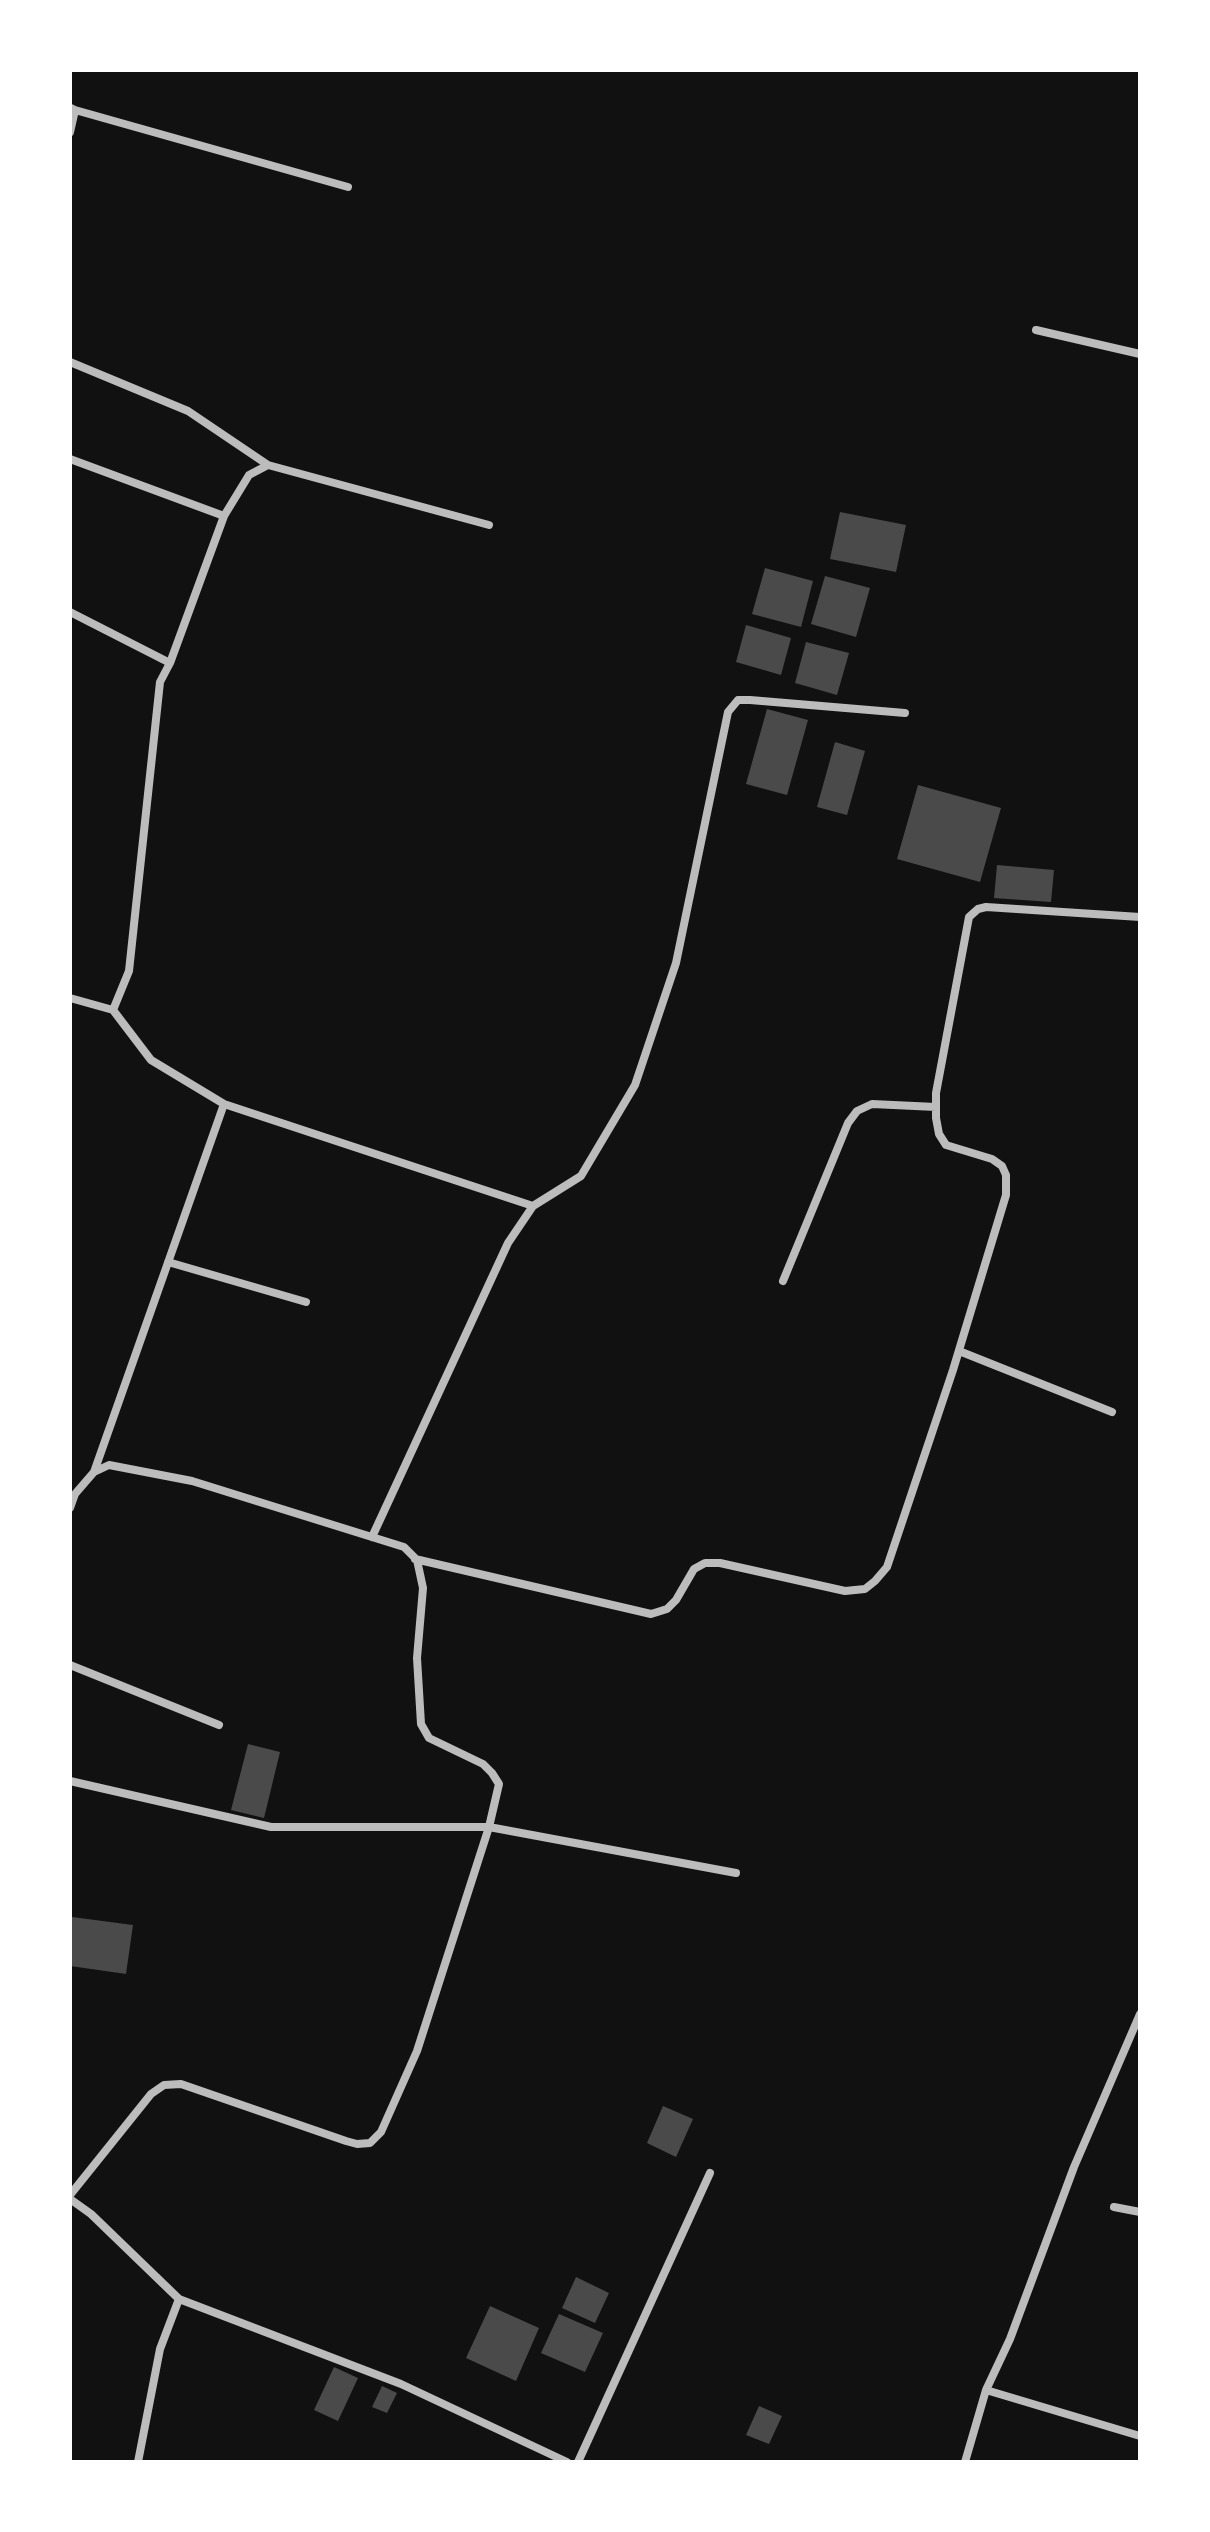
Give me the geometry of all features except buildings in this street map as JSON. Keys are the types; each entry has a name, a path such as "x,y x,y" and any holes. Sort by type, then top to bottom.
{"street":[{"path":"70,132 72,108 348,187"},
{"path":"1036,330 1140,354"},
{"path":"70,362 188,411 268,465 489,525"},
{"path":"70,459 224,516"},
{"path":"113,1010 129,971 160,682 170,663 224,516 249,475 268,465"},
{"path":"70,612 170,663"},
{"path":"372,1537 508,1243 533,1206 581,1176 635,1085 676,963 728,712 738,700 750,700 905,713"},
{"path":"415,1559 651,1614 667,1609 676,1600 694,1569 705,1563 720,1563 845,1591 865,1589 887,1567 959,1351 1006,1195 1006,1175 1002,1166 992,1159 946,1145 939,1134 936,1093 969,917 986,907 1140,917"},
{"path":"70,998 113,1010 151,1060 224,1104 533,1206"},
{"path":"70,1508 75,1494 94,1472 224,1104"},
{"path":"783,1281 848,1123 857,1111 872,1104 936,1107"},
{"path":"168,1262 306,1302"},
{"path":"959,1351 1112,1412"},
{"path":"94,1472 109,1465 192,1481 404,1547 415,1559 423,1588 417,1658 421,1724 429,1738 483,1764 499,1784 489,1827 417,2051 381,2132 370,2143 346,2141 181,2084 164,2085 151,2094 70,2197 179,2299 401,2384 567,2462"},
{"path":"70,1665 219,1725"},
{"path":"70,1781 271,1827 489,1827 736,1873"},
{"path":"965,2462 986,2390 1010,2339 1074,2167 1140,2014"},
{"path":"578,2462 710,2173"},
{"path":"1114,2207 1140,2212"},
{"path":"138,2462 160,2349 179,2299"},
{"path":"986,2390 1140,2436"}]}
